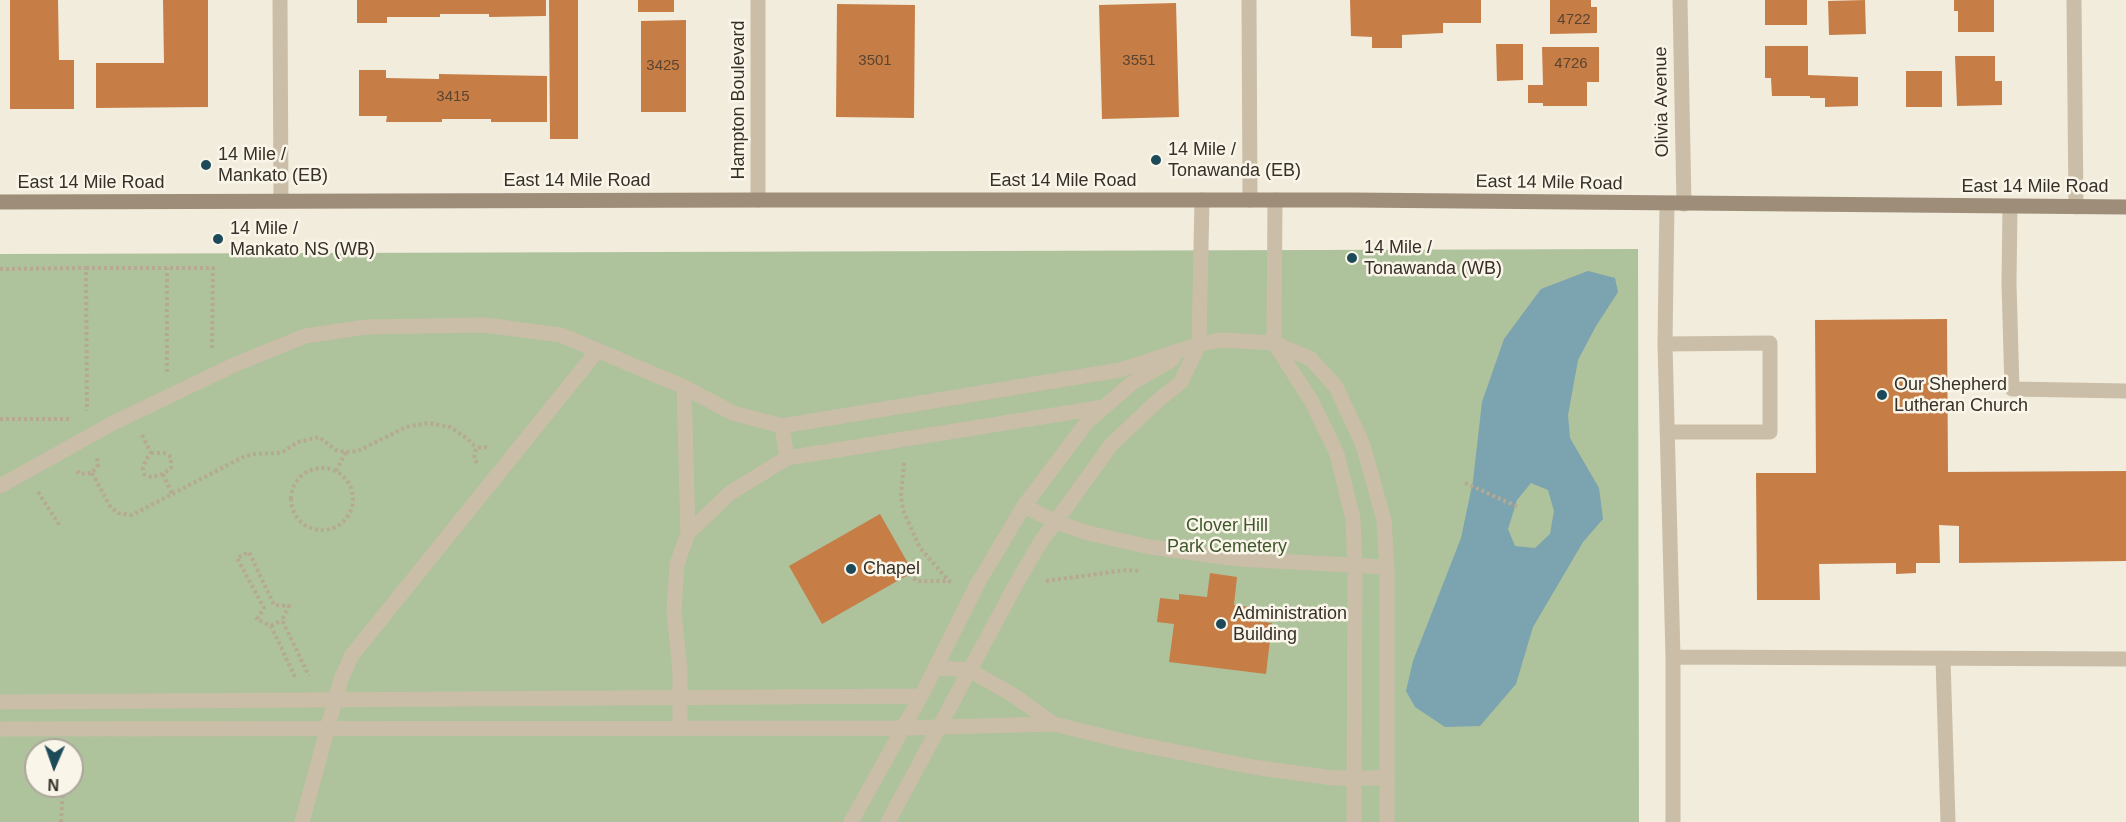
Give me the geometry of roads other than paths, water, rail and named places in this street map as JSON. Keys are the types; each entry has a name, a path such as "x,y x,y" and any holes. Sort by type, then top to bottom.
{"main road":[{"name":"East 14 Mile Road","path":"0,202 1275,200 2126,207"}],"street":[{"path":"280,0 281,201"},
{"name":"Hampton Boulevard","path":"758,0 758,200"},
{"path":"1249,0 1250,200"},
{"name":"Olivia Avenue","path":"1680,0 1684,204"},
{"path":"2074,0 2076,207"},
{"path":"888,822 1014,586 1056,522 1111,445 1181,382 1199,344 1202,200"},
{"path":"1275,200 1274,343 1312,402 1337,454 1353,519 1355,566 1354,822"},
{"path":"1667,204 1665,344 1673,657 1673,822"},
{"path":"2010,207 2009,283 2012,389 2126,391"},
{"path":"0,486 113,423 211,375 304,336 366,327 484,325 561,335 684,387 733,412 782,426 1120,370 1199,344 1222,340 1274,343 1311,359 1336,387 1363,445 1384,520 1387,567 1387,822"},
{"path":"851,822 936,668 978,583 1024,506 1088,422 1104,407 1132,383 1199,344"},
{"path":"1665,344 1770,344 1770,432 1667,432"},
{"path":"321,701 341,679 352,655 598,350"},
{"path":"680,729 680,671 674,612 677,564 688,533 684,387"},
{"path":"688,533 730,493 787,458 1104,407"},
{"path":"782,426 787,458"},
{"path":"1024,506 1056,522 1088,533 1173,551 1239,559 1387,567"},
{"path":"1673,657 2126,659"},
{"path":"1943,659 1948,822"},
{"path":"936,668 969,670 1013,695 1054,724"},
{"path":"0,702 921,696"},
{"path":"302,822 327,729 321,701"},
{"path":"0,729 938,728 1054,724 1127,742 1253,767 1333,778 1388,778"}],"water":[{"path":"1588,271 1615,278 1618,292 1578,360 1568,415 1570,438 1599,488 1603,519 1583,542 1533,627 1516,684 1480,726 1445,727 1415,707 1406,691 1413,661 1461,538 1473,481 1482,402 1504,339 1541,289","holes":["1531,483 1548,490 1554,511 1550,534 1535,548 1515,546 1508,529 1517,500"]}],"place":[{"name":"14 Mile / Tonawanda (EB)","path":"1156,160"},
{"name":"14 Mile / Mankato (EB)","path":"206,165"},
{"name":"14 Mile / Mankato NS (WB)","path":"218,239"},
{"name":"14 Mile / Tonawanda (WB)","path":"1352,258"},
{"name":"Our Shepherd Lutheran Church","path":"1882,395"},
{"name":"Chapel","path":"851,569"},
{"name":"Administration Building","path":"1221,624"}],"park label":[{"name":"Clover Hill Park Cemetery","path":"1227,536"}]}
